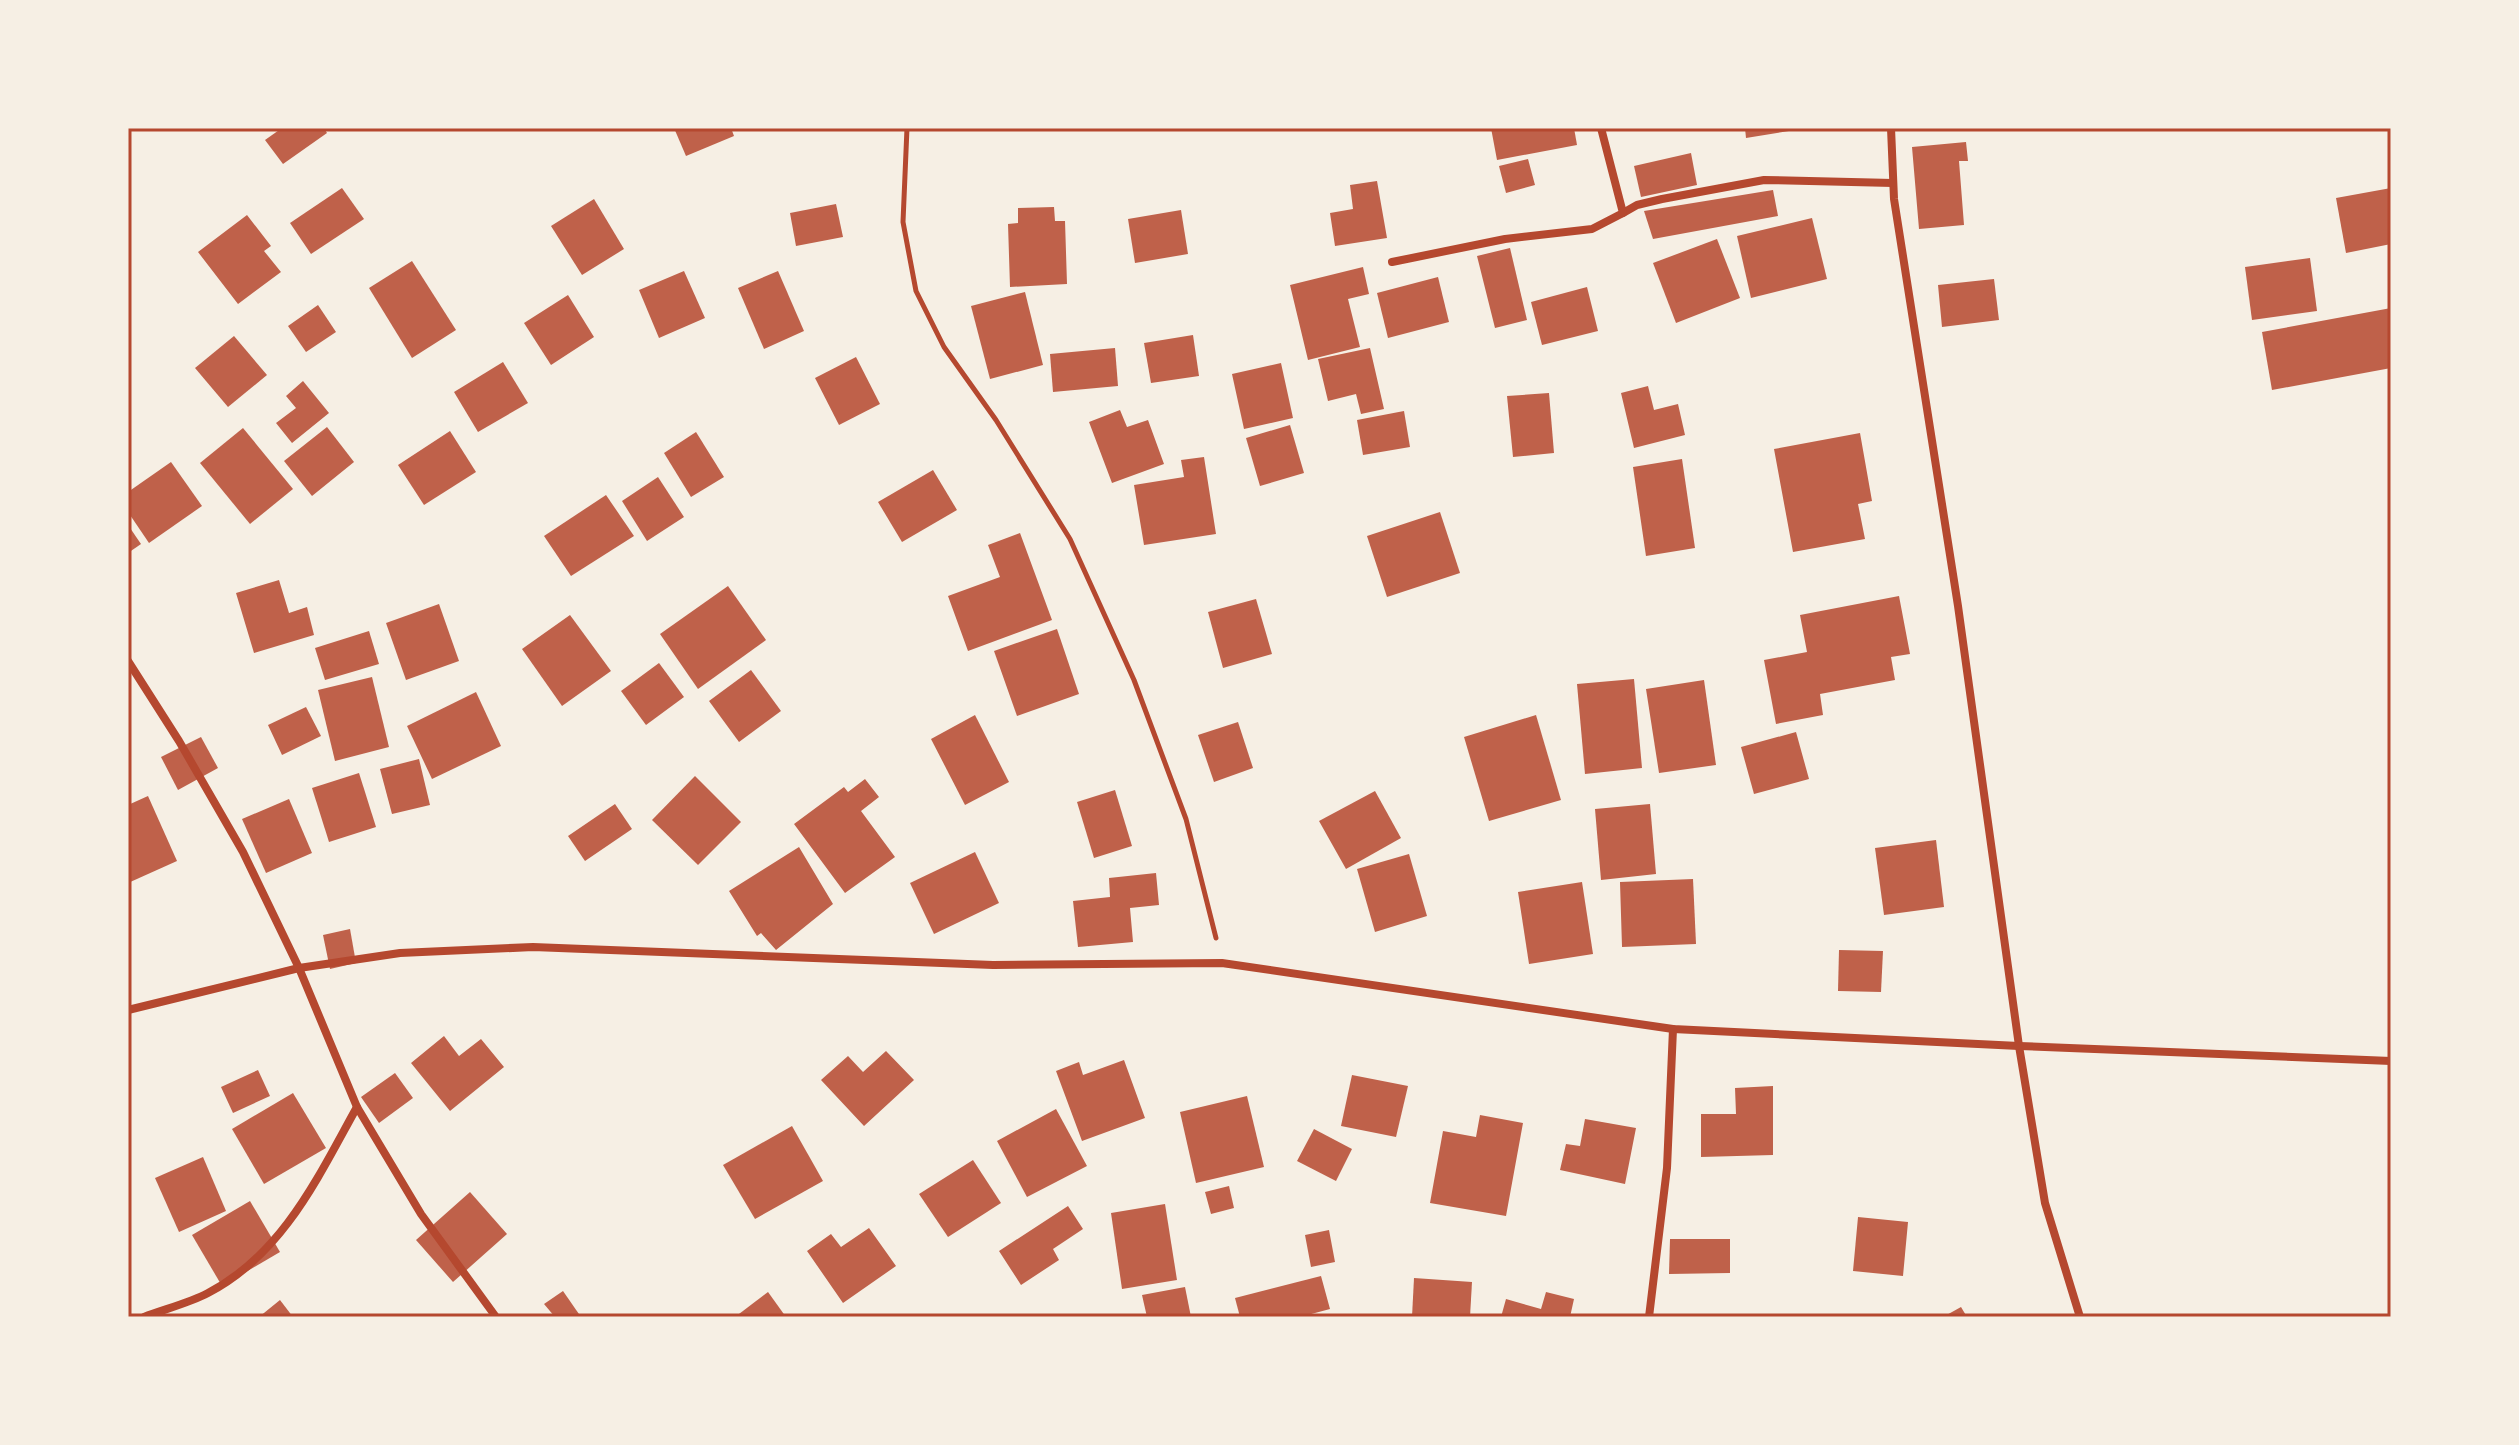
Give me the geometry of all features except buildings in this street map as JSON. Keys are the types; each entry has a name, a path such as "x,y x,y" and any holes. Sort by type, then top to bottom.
{"street":[{"path":"1601,128 1623,213"},
{"path":"1891,128 1893,183 1958,606 2019,1046 2045,1203 2080,1317"},
{"path":"1392,262 1505,239 1592,229 1637,205 1764,180 1893,183"},
{"path":"128,661 179,741 243,852 299,968 357,1107 421,1214 496,1317"},
{"path":"128,1010 299,968 400,953 533,947 993,965 1222,963 1673,1029 2391,1061"},
{"path":"1649,1317 1667,1168 1673,1029"},
{"path":"144,1317 208,1293 257,1261 301,1207 357,1107"}],"path":[{"path":"907,128 903,222 916,291 944,347 996,420 1070,539 1128,666 1186,819 1222,963"}]}
